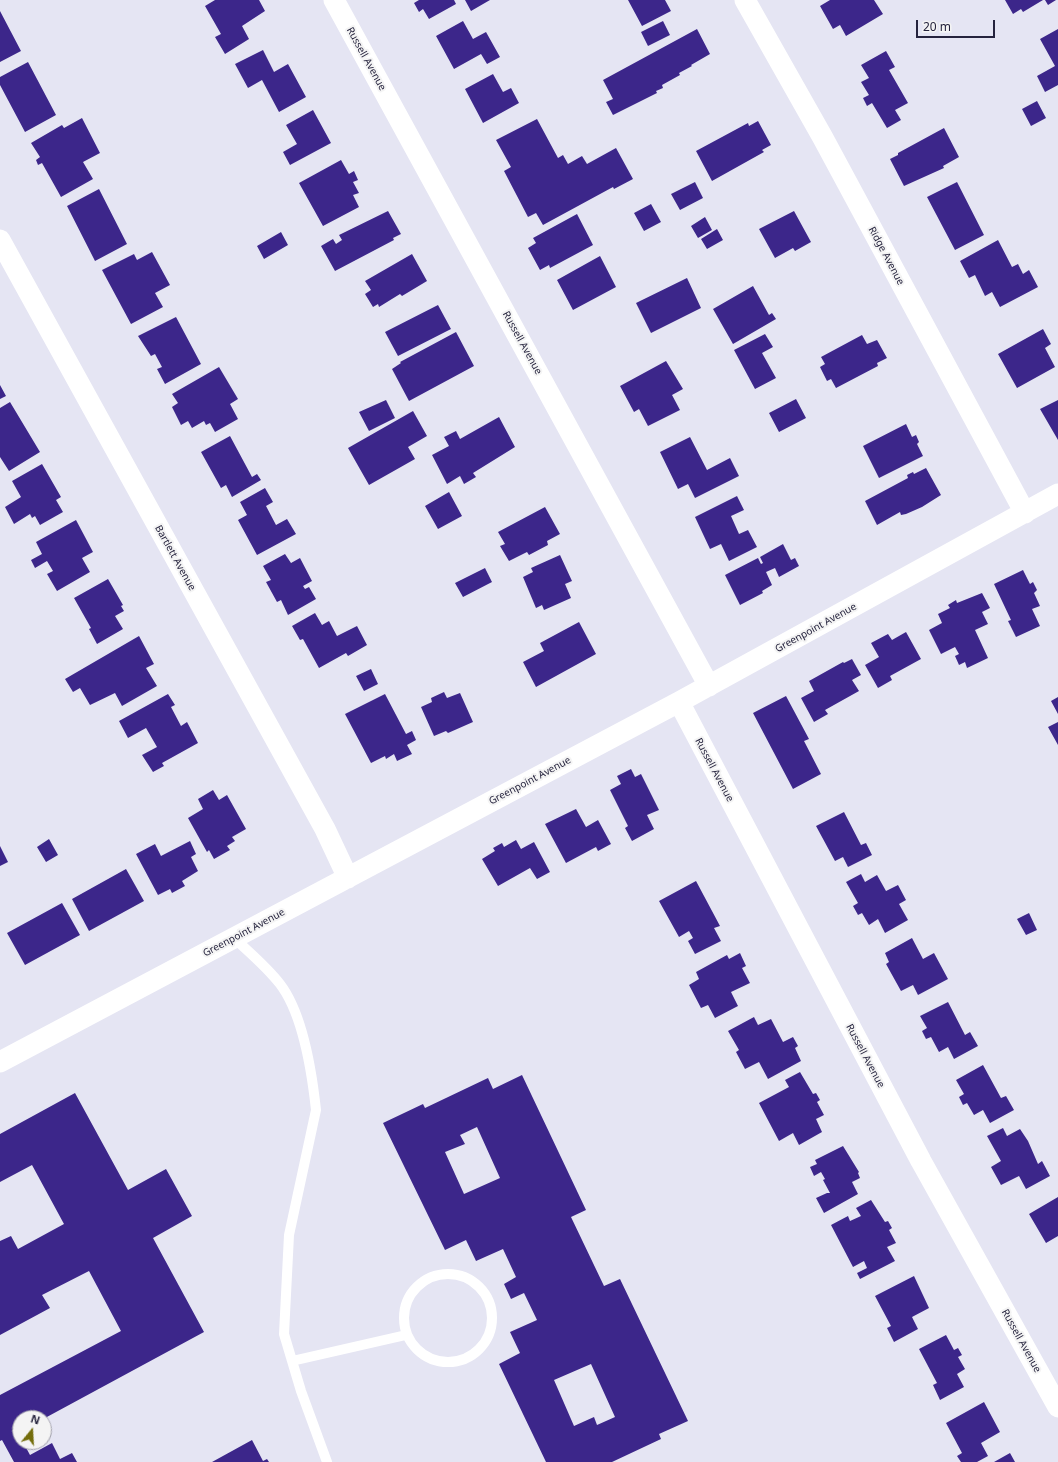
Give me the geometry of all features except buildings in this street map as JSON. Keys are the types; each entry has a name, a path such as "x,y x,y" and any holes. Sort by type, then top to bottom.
{"street":[{"name":"Russell Avenue","path":"334,0 709,686"},
{"name":"Ridge Avenue","path":"745,0 823,138 1024,513"},
{"name":"Bartlett Avenue","path":"0,240 325,829 348,878"},
{"name":"Greenpoint Avenue","path":"0,1062 709,686 1024,513 1057,498"},
{"name":"Russell Avenue","path":"679,702 920,1161 1058,1407"}],"lane":[{"path":"234,938 270,972 281,986 292,1007 305,1044 316,1110 289,1235 284,1334 327,1462"},
{"path":"445,1274 462,1276 476,1284 487,1298 492,1314 490,1330 483,1345 470,1356 456,1362 441,1362 426,1357 414,1348 406,1335 403,1318 406,1302 415,1288 429,1278 445,1274"},
{"path":"292,1361 406,1335"}]}
